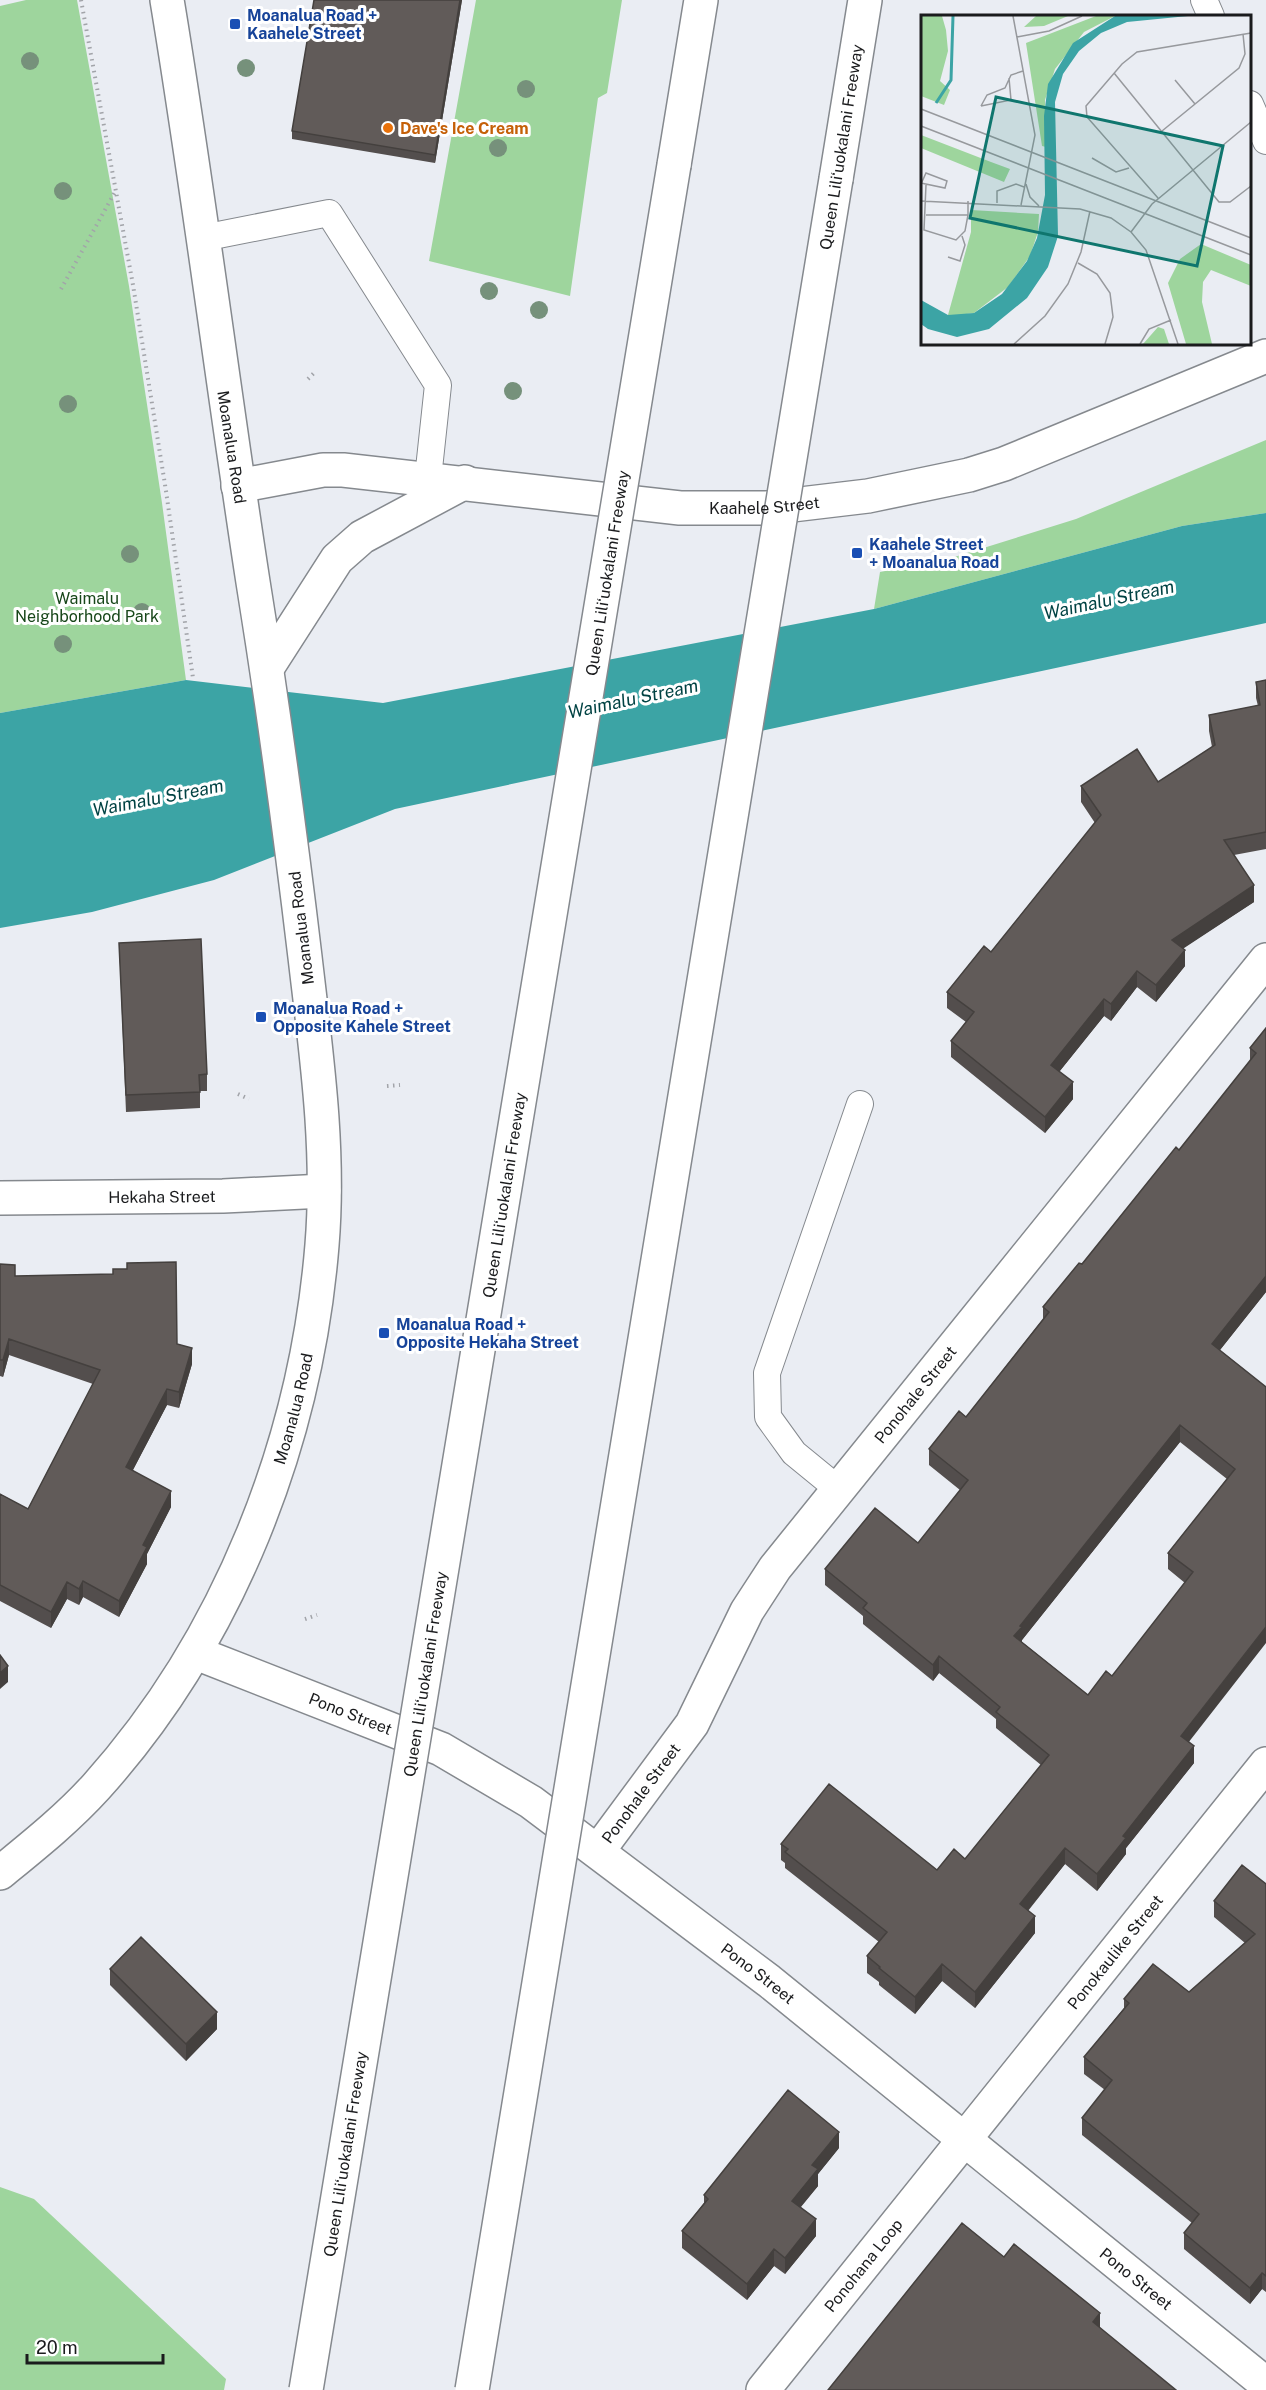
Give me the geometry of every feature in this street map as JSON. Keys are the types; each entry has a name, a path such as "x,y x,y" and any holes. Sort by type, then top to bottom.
{"main road":[{"name":"Moanalua Road","path":"0,1874 44,1838 95,1789 141,1733 196,1653 218,1613 275,1476 293,1419 315,1312 322,1243 324,1191 321,1093 295,875 267,668 167,0"},
{"name":"Queen Liliʻuokalani Freeway","path":"306,2390 701,0"},
{"name":"Queen Liliʻuokalani Freeway","path":"472,2390 865,0"},
{"name":"Kaahele Street","path":"238,486 323,470 343,470 680,508 767,508 868,496 969,475 1004,464 1266,356"},
{"path":"267,668 337,559 362,537 465,482"},
{"name":"Ponohale Street","path":"597,1851 692,1724 736,1632 762,1587 1266,960"},
{"name":"Hekaha Street","path":"0,1198 223,1196 324,1191"},
{"name":"Pono Street","path":"196,1653 441,1749 531,1802 768,1981 1266,2384"},
{"name":"Ponokaulike Street","path":"964,2140 1266,1764"},
{"name":"Ponohana Loop","path":"763,2390 964,2140"}],"lane":[{"path":"1204,0 1211,15"},
{"path":"1251,106 1266,141"},
{"path":"202,238 329,213 438,385 428,478"},
{"path":"838,1490 794,1453 768,1417 767,1373 860,1104"}],"path":[{"path":"81,0 151,396 193,678"},
{"path":"61,289 116,191"},
{"path":"308,379 314,372"},
{"path":"151,396 158,396"},
{"path":"387,1086 400,1085"},
{"path":"238,1094 249,1099"},
{"path":"305,1619 317,1615"}],"green space":[{"name":"Waimalu Neighborhood Park","path":"26,0 77,0 129,286 186,680 0,713 0,6"},
{"path":"476,0 622,0 607,93 598,98 570,296 429,261"},
{"path":"1266,440 1266,513 1182,526 874,609 880,572 948,559 1076,519"},
{"path":"0,2187 34,2199 226,2379 224,2390 0,2390"}],"water":[{"name":"Waimalu Stream","path":"1266,513 1266,623 395,809 214,880 92,912 0,928 0,713 186,680 383,703 874,609 1182,526"}],"building":[{"path":"314,0 460,0 435,155 292,131"},
{"path":"1266,680 1266,832 1224,840 1254,885 1172,940 1185,950 1156,985 1137,971 1111,1004 1104,999 1051,1065 1073,1082 1045,1117 951,1041 974,1012 947,992 984,946 991,952 1101,815 1081,786 1137,749 1158,782 1215,745 1209,715 1260,705 1256,682"},
{"path":"201,939 207,1074 199,1075 200,1092 126,1095 119,943"},
{"path":"1266,1028 1266,1276 1212,1344 1266,1387 1266,1627 1181,1736 1194,1746 1123,1836 1126,1838 1097,1874 1065,1848 1020,1904 1035,1916 975,1992 942,1964 915,1997 867,1956 887,1932 785,1852 788,1849 781,1844 829,1784 937,1870 954,1849 965,1859 1049,1755 996,1712 1000,1707 939,1656 933,1665 863,1608 867,1603 825,1569 875,1508 918,1543 968,1480 929,1449 959,1411 966,1417 1049,1312 1043,1307 1079,1263 1082,1264 1176,1147 1179,1150 1256,1053 1250,1048","holes":["1180,1425 1235,1469 1168,1553 1193,1572 1112,1676 1106,1671 1088,1695 1014,1636"]},
{"path":"176,1262 177,1344 192,1348 179,1392 167,1389 126,1467 171,1491 143,1545 147,1547 119,1601 83,1581 79,1589 67,1582 51,1612 0,1585 0,1494 28,1509 100,1370 9,1339 3,1360 0,1360 0,1264 15,1265 15,1276 113,1274 113,1269 127,1269 127,1263"},
{"path":"0,1655 8,1666 0,1673"},
{"path":"1242,1865 1266,1884 1266,2276 1262,2273 1250,2288 1184,2233 1199,2214 1082,2118 1112,2080 1084,2057 1129,2003 1124,1999 1153,1964 1189,1992 1255,1934 1214,1901"},
{"path":"141,1937 217,2012 186,2044 110,1969"},
{"path":"788,2090 839,2132 812,2165 818,2169 792,2201 816,2219 785,2258 774,2249 747,2284 682,2231 708,2199 704,2195"},
{"path":"962,2223 1004,2257 1014,2244 1100,2313 1093,2322 1176,2390 828,2390"}],"place":[{"name":"Moanalua Road + Kaahele Street","path":"235,24"},
{"name":"Dave's Ice Cream","path":"388,128"},
{"name":"Kaahele Street + Moanalua Road","path":"857,553"},
{"name":"Moanalua Road + Opposite Kahele Street","path":"261,1017"},
{"name":"Moanalua Road + Opposite Hekaha Street","path":"384,1333"}]}
